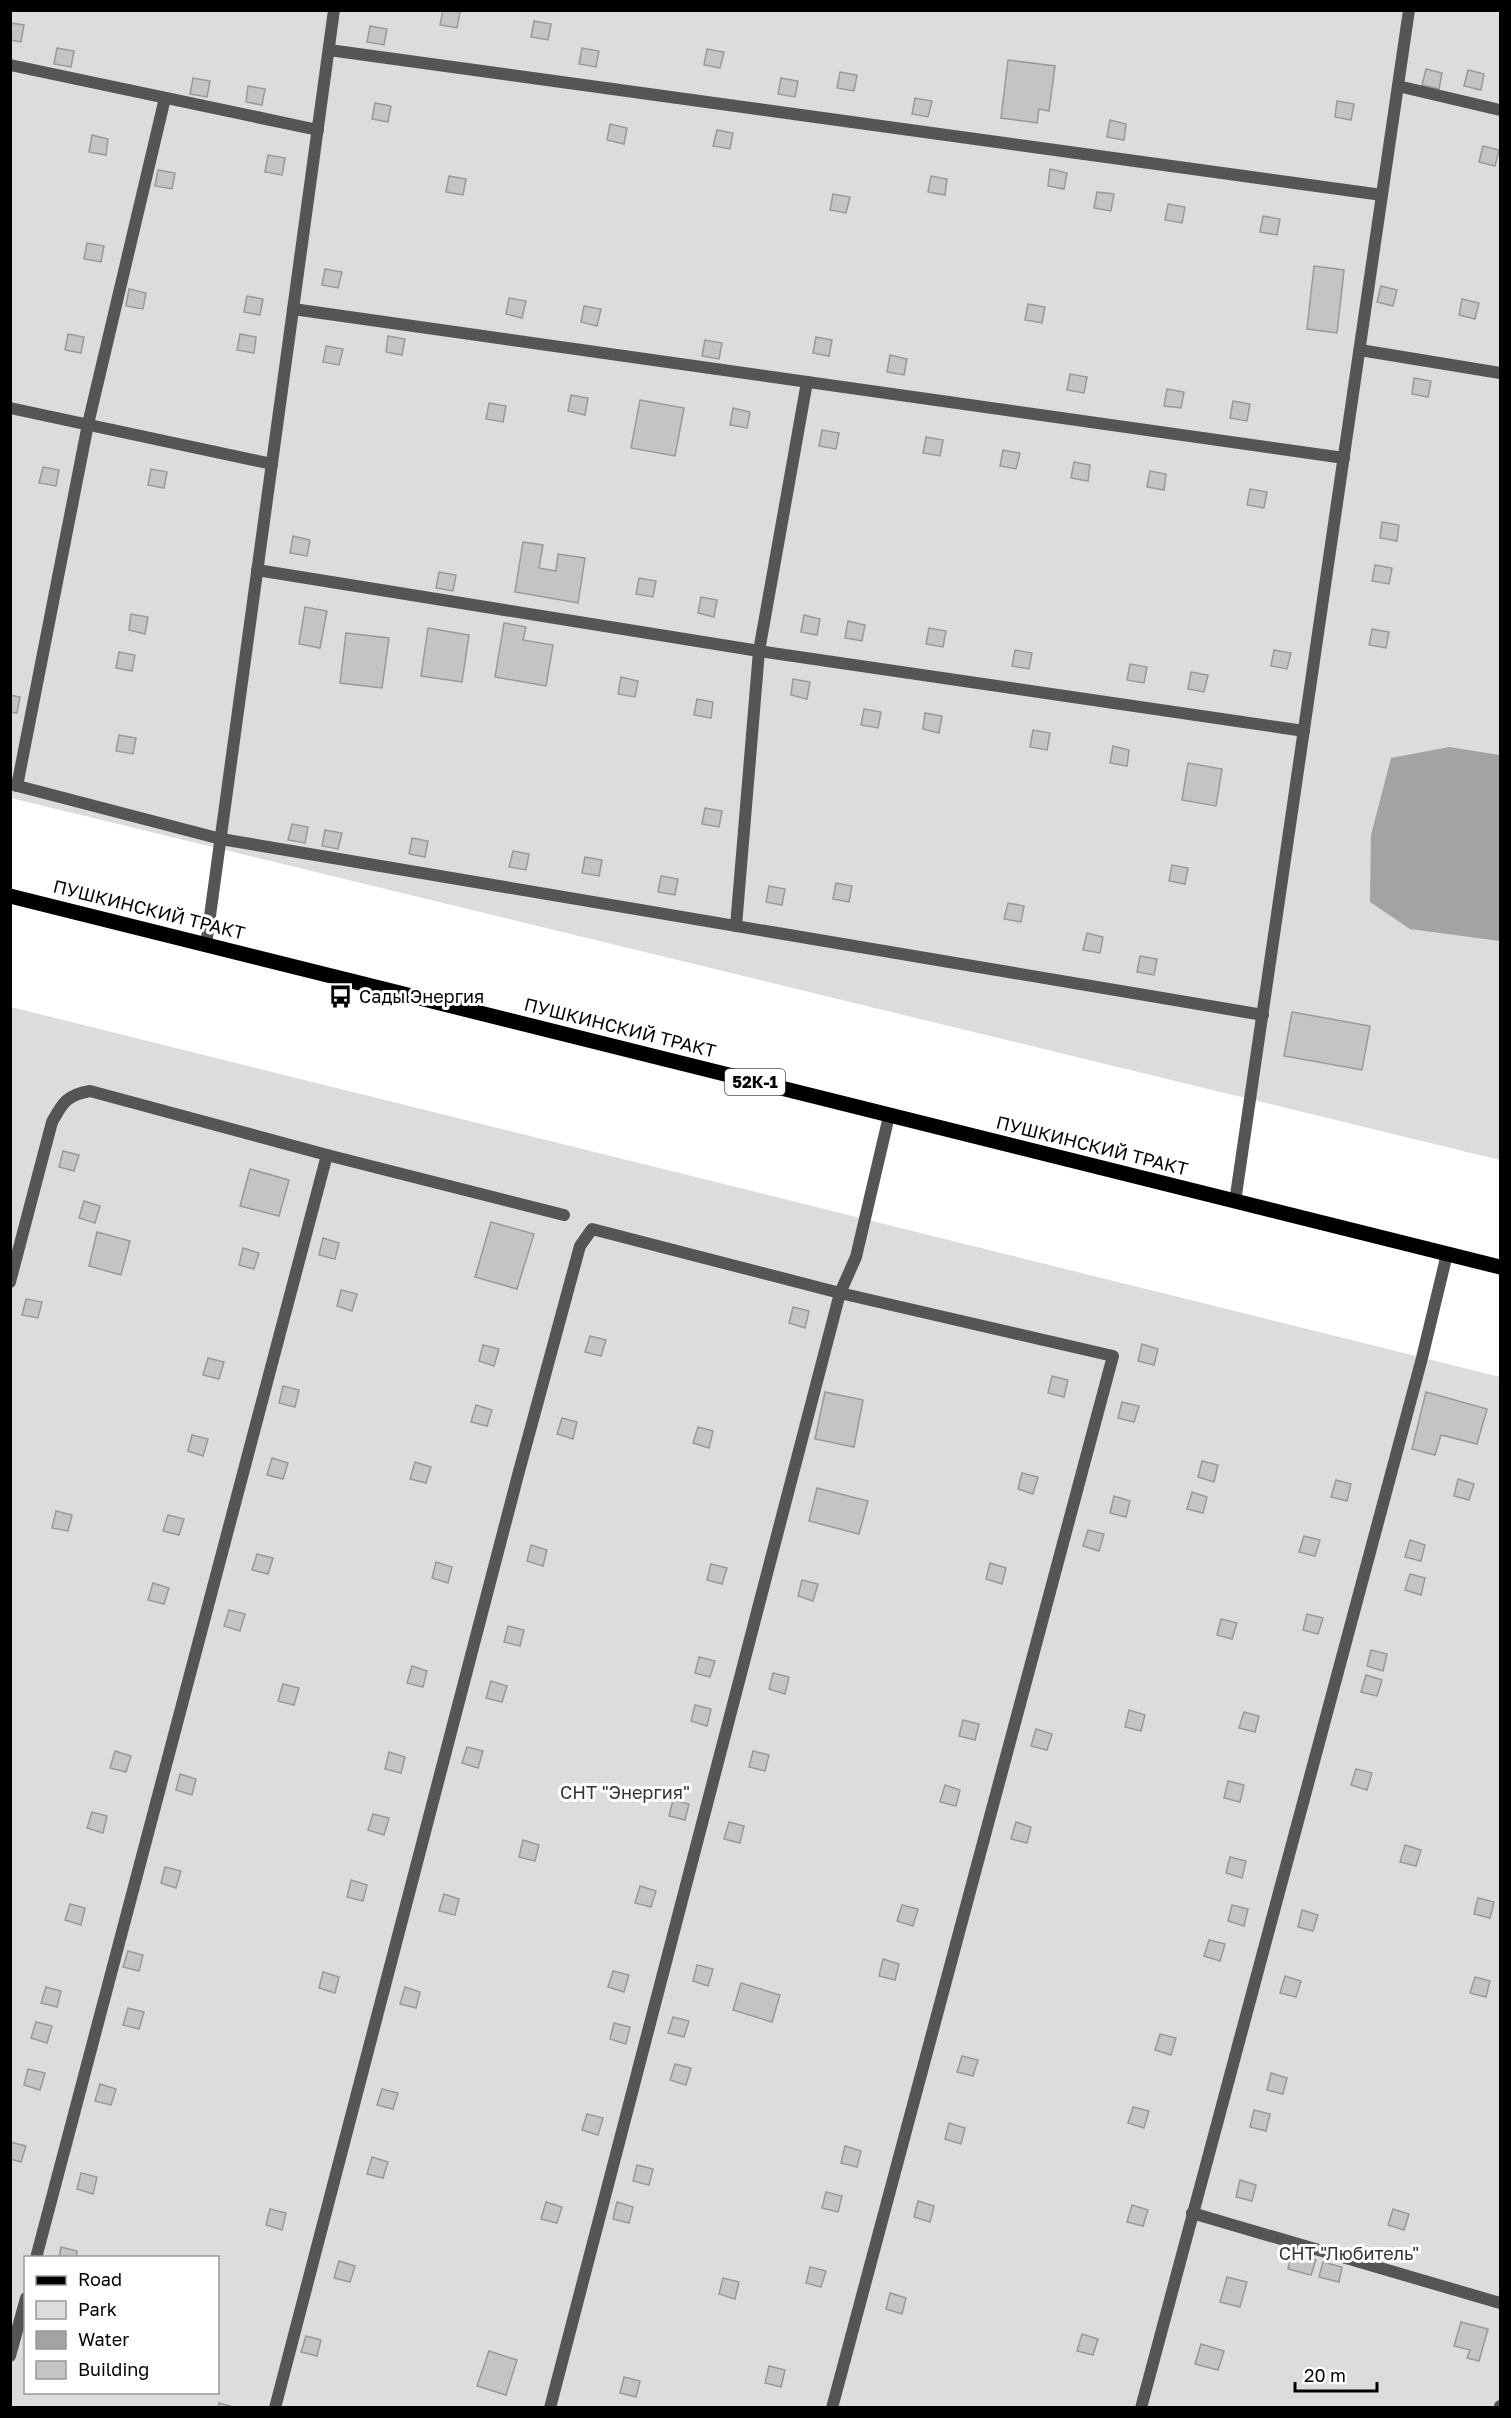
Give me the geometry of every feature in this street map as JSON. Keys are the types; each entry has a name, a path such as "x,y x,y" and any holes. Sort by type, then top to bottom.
{"main road":[{"name":"ПУШКИНСКИЙ ТРАКТ","path":"10,896 1500,1267"}],"lane":[{"path":"206,945 334,10"},
{"path":"1236,1202 1409,10"},
{"path":"329,50 1382,195"},
{"path":"10,65 318,130"},
{"path":"1398,86 1500,110"},
{"path":"165,98 88,424 14,785 221,839 1263,1015"},
{"path":"293,309 1344,458"},
{"path":"1360,351 1500,373"},
{"path":"735,926 759,651 807,382"},
{"path":"10,408 272,464"},
{"path":"257,570 759,651 1304,731"},
{"path":"10,1282 52,1122 61,1105 73,1094 90,1091 327,1155 564,1215"},
{"path":"550,2408 840,1293 856,1257 889,1116"},
{"path":"37,2256 327,1155"},
{"path":"274,2408 518,1475 580,1246 592,1229 840,1293 1113,1356 832,2408"},
{"path":"1141,2408 1422,1358 1447,1254"},
{"path":"1192,2213 1500,2303"},
{"path":"10,2356 24,2305"}],"green space":[{"path":"11,11 1500,11 1500,1160 11,798"},
{"name":"СНТ \"Энергия\"","path":"11,1007 1500,1377 1500,2407 11,2408"}],"water":[{"path":"1449,747 1500,755 1500,941 1410,929 1370,902 1371,835 1391,758"}],"building":[{"path":"443,10 460,12 457,28 440,25"},
{"path":"534,21 551,24 548,40 531,37"},
{"path":"10,23 24,25 21,42 10,40"},
{"path":"370,26 387,29 384,45 367,42"},
{"path":"57,48 74,51 71,67 54,64"},
{"path":"582,48 599,51 596,67 579,64"},
{"path":"707,49 724,52 720,68 704,65"},
{"path":"1008,60 1055,66 1049,111 1039,109 1037,123 1001,118"},
{"path":"1426,69 1442,73 1439,89 1422,85"},
{"path":"1468,70 1484,74 1481,90 1464,86"},
{"path":"840,72 857,75 854,91 837,88"},
{"path":"193,78 210,81 207,97 190,94"},
{"path":"781,78 798,81 795,97 778,94"},
{"path":"248,86 265,89 262,105 246,102"},
{"path":"915,98 932,101 928,117 912,114"},
{"path":"1337,101 1354,104 1351,120 1335,117"},
{"path":"375,103 391,106 388,122 372,119"},
{"path":"1110,120 1126,124 1124,140 1107,137"},
{"path":"610,124 627,128 624,144 607,140"},
{"path":"717,130 733,133 730,149 713,146"},
{"path":"92,135 108,139 106,155 89,152"},
{"path":"1483,146 1499,150 1495,166 1479,162"},
{"path":"268,155 285,158 282,175 265,172"},
{"path":"1050,169 1067,173 1064,189 1048,186"},
{"path":"158,170 175,173 172,189 155,186"},
{"path":"449,176 466,179 463,195 446,192"},
{"path":"931,176 947,179 945,195 928,192"},
{"path":"1097,192 1114,194 1111,211 1094,208"},
{"path":"833,194 850,197 846,213 830,210"},
{"path":"1168,204 1185,207 1182,223 1165,220"},
{"path":"1263,216 1280,219 1277,235 1260,232"},
{"path":"87,243 104,246 101,262 84,259"},
{"path":"1314,266 1344,270 1337,333 1307,329"},
{"path":"325,269 342,272 338,288 322,285"},
{"path":"1381,286 1397,290 1393,306 1377,302"},
{"path":"129,289 146,293 143,309 126,306"},
{"path":"247,296 263,299 260,315 244,312"},
{"path":"509,298 526,301 522,318 506,314"},
{"path":"1462,299 1479,303 1475,319 1459,315"},
{"path":"1028,304 1045,307 1042,323 1025,320"},
{"path":"584,306 601,309 597,326 581,322"},
{"path":"68,334 84,337 81,353 65,350"},
{"path":"240,334 256,337 254,353 237,350"},
{"path":"388,336 405,339 402,355 386,352"},
{"path":"816,337 832,340 829,356 813,353"},
{"path":"705,340 722,343 719,359 702,356"},
{"path":"326,346 343,349 339,365 323,362"},
{"path":"890,355 907,359 904,375 887,372"},
{"path":"1070,374 1087,377 1084,393 1067,390"},
{"path":"1414,378 1431,381 1428,397 1412,394"},
{"path":"1167,389 1184,392 1181,408 1164,406"},
{"path":"571,395 588,398 585,415 568,411"},
{"path":"640,400 684,408 675,456 631,448"},
{"path":"1233,401 1250,404 1247,421 1230,418"},
{"path":"489,403 506,406 503,422 486,419"},
{"path":"733,408 750,412 747,428 730,425"},
{"path":"822,430 839,433 836,449 819,446"},
{"path":"926,437 943,440 940,456 923,453"},
{"path":"1003,450 1020,453 1016,469 1000,466"},
{"path":"1074,462 1090,465 1088,481 1071,478"},
{"path":"43,467 59,470 56,486 39,483"},
{"path":"151,469 167,472 164,488 148,485"},
{"path":"1150,471 1166,474 1164,490 1147,487"},
{"path":"1250,489 1267,492 1264,508 1247,505"},
{"path":"1382,522 1399,525 1397,541 1380,538"},
{"path":"293,536 310,540 307,556 290,553"},
{"path":"523,542 543,545 539,568 556,571 558,554 585,558 578,603 515,592"},
{"path":"1375,565 1392,568 1389,584 1372,581"},
{"path":"439,572 456,575 453,591 436,588"},
{"path":"639,578 656,581 653,597 636,594"},
{"path":"701,597 717,600 714,617 698,613"},
{"path":"305,607 327,611 320,648 299,644"},
{"path":"131,614 148,617 145,634 129,630"},
{"path":"804,615 820,619 817,635 801,632"},
{"path":"848,621 865,625 862,641 845,638"},
{"path":"504,623 526,627 523,640 553,645 546,686 495,677"},
{"path":"428,628 469,635 462,682 421,676"},
{"path":"929,628 946,631 943,647 926,644"},
{"path":"1372,629 1389,632 1386,648 1369,645"},
{"path":"346,633 389,638 382,688 340,683"},
{"path":"1015,650 1032,653 1029,669 1012,666"},
{"path":"1274,650 1291,653 1287,669 1271,666"},
{"path":"119,652 135,655 132,671 116,668"},
{"path":"1130,664 1147,667 1144,683 1127,680"},
{"path":"1191,672 1208,675 1204,692 1188,689"},
{"path":"621,677 638,681 635,697 618,694"},
{"path":"793,679 810,682 807,699 791,695"},
{"path":"10,695 20,697 17,713 10,712"},
{"path":"697,699 713,702 711,718 694,715"},
{"path":"864,709 881,712 878,728 861,725"},
{"path":"925,713 942,716 939,733 923,729"},
{"path":"1033,730 1050,733 1047,750 1030,747"},
{"path":"119,735 136,738 133,754 116,751"},
{"path":"1113,746 1129,750 1127,766 1110,763"},
{"path":"1188,763 1222,769 1216,806 1182,800"},
{"path":"705,808 722,811 719,827 702,824"},
{"path":"292,824 308,827 305,843 288,840"},
{"path":"325,830 342,833 338,849 322,846"},
{"path":"412,838 428,841 425,857 409,854"},
{"path":"513,851 529,854 526,870 509,867"},
{"path":"585,857 602,860 599,876 582,873"},
{"path":"1172,865 1188,868 1185,884 1169,881"},
{"path":"661,876 678,879 675,895 658,892"},
{"path":"836,883 852,886 849,902 833,899"},
{"path":"769,886 785,889 782,905 766,902"},
{"path":"1008,903 1024,906 1021,922 1004,919"},
{"path":"1087,933 1103,937 1100,953 1083,950"},
{"path":"1140,956 1157,959 1154,975 1137,972"},
{"path":"1292,1012 1370,1026 1362,1070 1284,1056"},
{"path":"63,1151 79,1155 74,1171 59,1167"},
{"path":"250,1169 289,1180 279,1216 240,1206"},
{"path":"84,1201 100,1206 95,1223 79,1218"},
{"path":"491,1222 534,1234 517,1289 475,1277"},
{"path":"97,1232 130,1241 121,1275 89,1266"},
{"path":"323,1238 339,1243 335,1259 319,1255"},
{"path":"243,1248 259,1253 254,1269 239,1265"},
{"path":"341,1290 357,1294 352,1311 337,1306"},
{"path":"26,1299 42,1302 38,1318 22,1315"},
{"path":"793,1307 809,1311 805,1328 789,1323"},
{"path":"590,1336 606,1340 601,1356 585,1352"},
{"path":"1142,1344 1158,1349 1154,1365 1138,1361"},
{"path":"483,1345 499,1349 494,1366 479,1361"},
{"path":"208,1358 224,1362 219,1379 203,1375"},
{"path":"1052,1376 1068,1380 1064,1397 1048,1393"},
{"path":"283,1386 299,1390 295,1407 279,1403"},
{"path":"825,1392 863,1400 854,1447 815,1439"},
{"path":"1426,1392 1487,1409 1477,1444 1441,1435 1435,1455 1412,1449"},
{"path":"1122,1402 1139,1406 1134,1422 1118,1418"},
{"path":"476,1405 492,1410 487,1426 471,1422"},
{"path":"562,1418 577,1422 573,1439 557,1434"},
{"path":"698,1427 713,1431 709,1448 693,1443"},
{"path":"192,1435 208,1439 203,1456 188,1451"},
{"path":"272,1458 288,1463 283,1479 267,1475"},
{"path":"1202,1461 1218,1465 1214,1482 1198,1477"},
{"path":"415,1462 431,1467 426,1483 410,1479"},
{"path":"1022,1473 1038,1477 1033,1494 1018,1489"},
{"path":"1458,1479 1474,1484 1469,1500 1454,1496"},
{"path":"1336,1480 1351,1484 1347,1501 1331,1497"},
{"path":"817,1488 868,1501 859,1534 809,1521"},
{"path":"1192,1492 1207,1497 1203,1513 1187,1509"},
{"path":"1114,1496 1130,1501 1126,1517 1110,1513"},
{"path":"56,1511 72,1515 68,1531 52,1528"},
{"path":"168,1515 184,1519 179,1535 163,1531"},
{"path":"1088,1530 1104,1534 1099,1551 1083,1546"},
{"path":"1304,1536 1320,1540 1315,1556 1299,1552"},
{"path":"1410,1540 1425,1545 1421,1561 1405,1557"},
{"path":"531,1545 547,1550 543,1566 527,1561"},
{"path":"257,1554 273,1558 268,1574 252,1570"},
{"path":"436,1562 452,1567 448,1583 432,1578"},
{"path":"990,1563 1006,1568 1002,1584 986,1579"},
{"path":"711,1564 727,1568 722,1584 707,1580"},
{"path":"1410,1574 1425,1578 1421,1595 1405,1590"},
{"path":"802,1580 818,1584 813,1601 798,1596"},
{"path":"153,1583 169,1588 164,1604 148,1600"},
{"path":"229,1610 245,1614 240,1631 224,1626"},
{"path":"1307,1614 1323,1618 1318,1634 1303,1630"},
{"path":"1221,1619 1237,1623 1232,1639 1217,1635"},
{"path":"508,1626 524,1630 520,1646 504,1642"},
{"path":"1371,1650 1387,1654 1383,1671 1367,1666"},
{"path":"699,1657 715,1661 710,1677 695,1673"},
{"path":"412,1666 427,1671 423,1687 407,1683"},
{"path":"773,1673 789,1677 785,1694 769,1689"},
{"path":"1366,1675 1382,1680 1377,1696 1361,1692"},
{"path":"491,1681 507,1686 502,1702 486,1698"},
{"path":"283,1684 299,1688 294,1705 278,1701"},
{"path":"695,1705 711,1709 707,1726 691,1721"},
{"path":"1129,1710 1145,1715 1141,1731 1125,1727"},
{"path":"1244,1712 1259,1716 1255,1732 1239,1728"},
{"path":"963,1720 979,1724 975,1740 959,1736"},
{"path":"1036,1729 1052,1734 1047,1750 1031,1746"},
{"path":"467,1747 483,1751 478,1768 462,1763"},
{"path":"115,1751 131,1756 126,1772 110,1768"},
{"path":"753,1751 769,1755 765,1771 749,1767"},
{"path":"389,1752 405,1757 401,1773 385,1769"},
{"path":"1356,1769 1372,1773 1367,1790 1351,1785"},
{"path":"180,1774 196,1779 192,1795 176,1790"},
{"path":"1228,1781 1244,1785 1240,1802 1224,1798"},
{"path":"945,1785 960,1790 956,1806 940,1802"},
{"path":"673,1800 689,1804 685,1820 669,1816"},
{"path":"92,1812 107,1816 103,1833 87,1828"},
{"path":"373,1814 389,1818 384,1835 368,1830"},
{"path":"729,1822 744,1826 740,1843 724,1839"},
{"path":"1016,1822 1031,1827 1027,1843 1011,1839"},
{"path":"523,1840 539,1845 535,1861 519,1857"},
{"path":"1405,1845 1421,1850 1416,1866 1400,1862"},
{"path":"1230,1857 1246,1861 1242,1878 1226,1873"},
{"path":"165,1867 181,1871 176,1888 161,1883"},
{"path":"351,1880 367,1885 363,1901 347,1897"},
{"path":"640,1886 656,1891 651,1907 635,1903"},
{"path":"444,1894 459,1899 455,1915 439,1911"},
{"path":"1478,1898 1494,1902 1490,1918 1474,1914"},
{"path":"70,1904 85,1908 81,1925 65,1920"},
{"path":"902,1905 918,1909 913,1926 897,1921"},
{"path":"1232,1905 1248,1909 1244,1926 1228,1921"},
{"path":"1302,1910 1318,1915 1313,1931 1298,1927"},
{"path":"1209,1940 1225,1944 1220,1961 1204,1956"},
{"path":"128,1951 143,1955 139,1971 123,1967"},
{"path":"883,1959 899,1964 895,1980 879,1976"},
{"path":"697,1965 713,1969 708,1986 693,1981"},
{"path":"613,1971 629,1975 624,1992 608,1987"},
{"path":"323,1972 339,1977 335,1993 319,1988"},
{"path":"1285,1976 1301,1981 1296,1997 1280,1993"},
{"path":"1475,1977 1490,1981 1486,1997 1470,1993"},
{"path":"741,1983 780,1995 772,2022 733,2010"},
{"path":"46,1987 61,1991 57,2007 41,2003"},
{"path":"405,1987 420,1992 416,2008 400,2004"},
{"path":"128,2008 144,2012 139,2029 123,2025"},
{"path":"673,2017 689,2021 684,2037 668,2033"},
{"path":"36,2022 52,2026 47,2043 31,2038"},
{"path":"614,2023 630,2027 626,2044 610,2039"},
{"path":"1160,2034 1176,2038 1171,2055 1155,2050"},
{"path":"962,2056 978,2060 973,2076 957,2072"},
{"path":"675,2064 691,2068 686,2085 670,2080"},
{"path":"28,2069 45,2073 40,2090 24,2085"},
{"path":"1271,2073 1287,2078 1283,2094 1267,2090"},
{"path":"100,2084 116,2089 111,2105 95,2101"},
{"path":"382,2089 398,2093 393,2109 377,2105"},
{"path":"1133,2107 1149,2111 1144,2128 1128,2123"},
{"path":"1254,2110 1270,2114 1266,2131 1250,2127"},
{"path":"587,2114 603,2118 598,2135 582,2130"},
{"path":"949,2123 965,2128 961,2144 945,2139"},
{"path":"10,2142 26,2146 21,2162 10,2159"},
{"path":"845,2146 861,2151 857,2167 841,2163"},
{"path":"372,2157 388,2162 383,2178 367,2174"},
{"path":"637,2165 653,2169 649,2185 633,2181"},
{"path":"81,2173 97,2177 93,2194 77,2189"},
{"path":"1240,2180 1256,2185 1252,2201 1236,2197"},
{"path":"826,2192 842,2196 838,2212 822,2208"},
{"path":"918,2201 934,2206 930,2222 914,2217"},
{"path":"546,2202 562,2207 557,2223 541,2219"},
{"path":"617,2202 633,2207 629,2223 613,2219"},
{"path":"1132,2205 1148,2210 1143,2226 1127,2222"},
{"path":"270,2209 286,2213 282,2230 266,2225"},
{"path":"1393,2209 1409,2214 1404,2230 1388,2225"},
{"path":"61,2247 77,2251 76,2256 59,2256"},
{"path":"1292,2253 1316,2260 1311,2275 1288,2269"},
{"path":"339,2261 355,2266 350,2282 334,2278"},
{"path":"1323,2262 1342,2267 1339,2282 1319,2277"},
{"path":"810,2267 826,2271 821,2287 806,2283"},
{"path":"1227,2277 1247,2282 1240,2307 1220,2302"},
{"path":"723,2278 739,2282 735,2299 719,2294"},
{"path":"890,2293 906,2298 902,2314 886,2309"},
{"path":"1461,2322 1488,2329 1479,2361 1467,2358 1470,2350 1454,2346"},
{"path":"1082,2334 1098,2339 1093,2355 1077,2351"},
{"path":"306,2336 321,2340 317,2356 301,2352"},
{"path":"1201,2344 1224,2351 1218,2370 1195,2364"},
{"path":"489,2351 517,2360 506,2395 477,2386"},
{"path":"769,2366 785,2370 781,2387 765,2383"},
{"path":"624,2377 640,2381 636,2397 620,2393"},
{"path":"219,2403 234,2407 234,2408 218,2408"}],"place":[{"name":"Сады Энергия","path":"341,997"}],"park label":[{"name":"СНТ \"Любитель\"","path":"1349,2254"}]}
